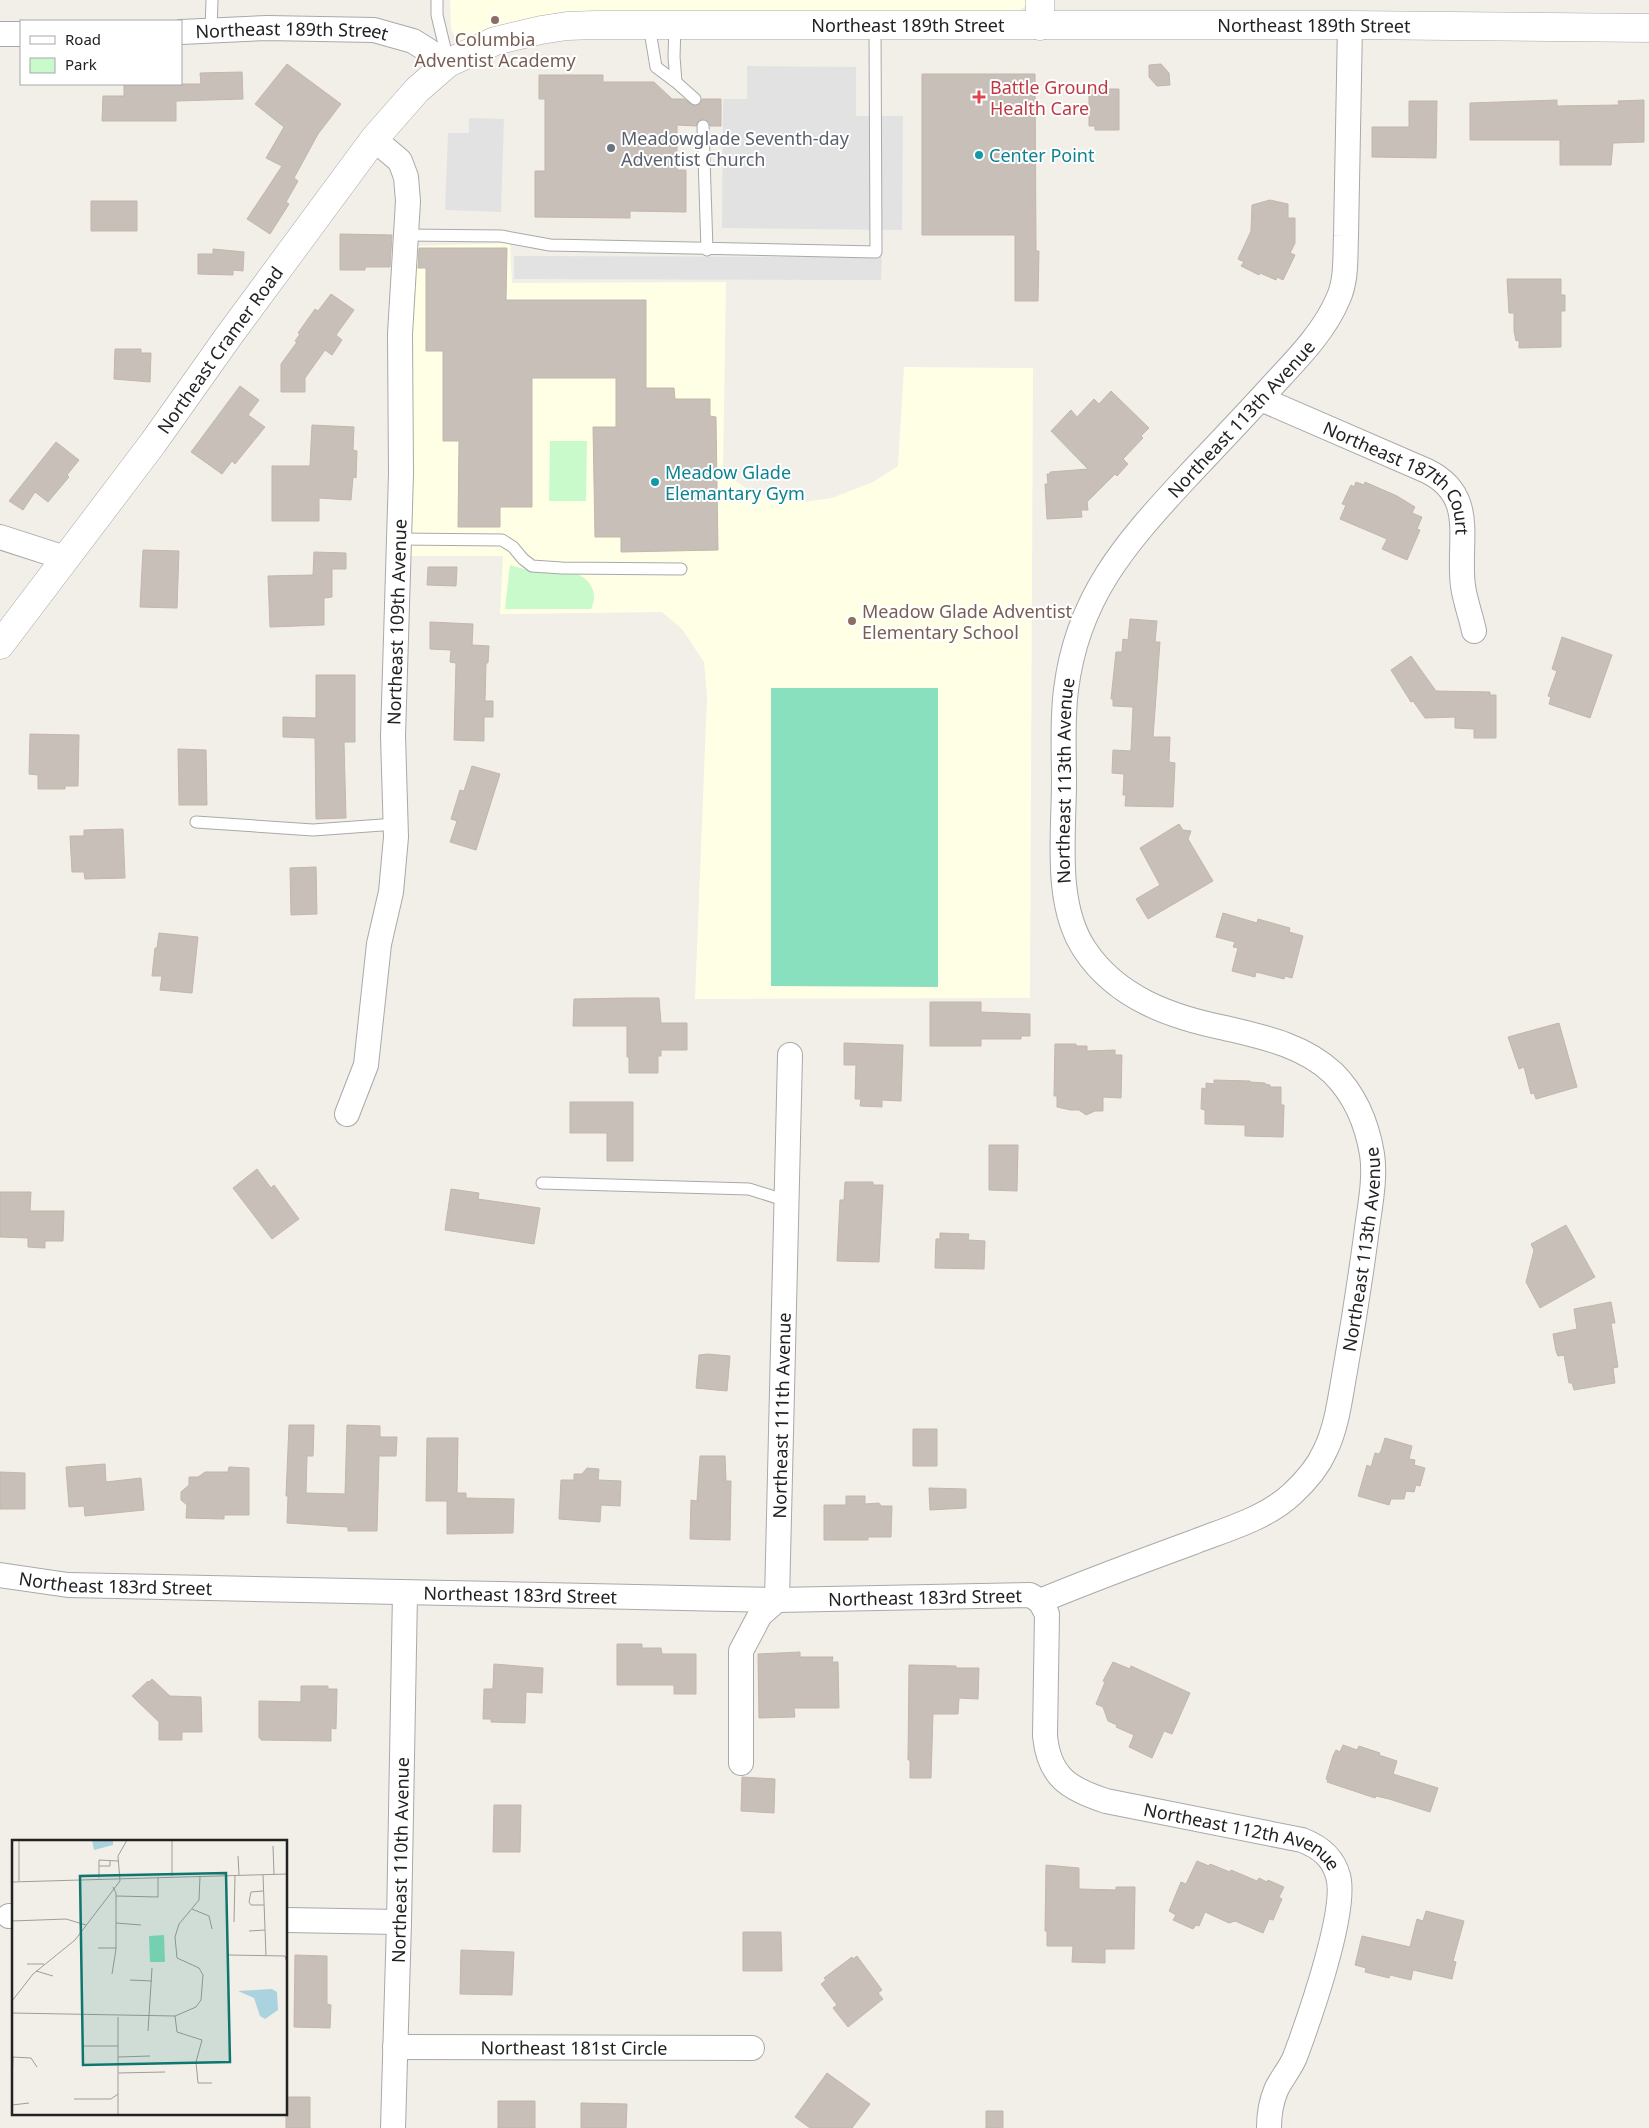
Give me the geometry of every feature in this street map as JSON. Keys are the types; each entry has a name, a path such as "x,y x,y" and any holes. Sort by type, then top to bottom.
{"street":[{"name":"Northeast 189th Street","path":"182,32 267,28 374,30 413,41 448,63 495,41 567,26 875,25 1040,13 1350,25 1649,28"},
{"name":"Northeast 113th Avenue","path":"1040,1601 1237,1525 1276,1506 1290,1496 1313,1471 1325,1452 1336,1418 1360,1282 1372,1181 1373,1159 1357,1105 1335,1076 1301,1052 1286,1044 1253,1033 1226,1029 1166,1012 1131,995 1104,976 1075,934 1070,920 1065,889 1064,708 1069,668 1082,623 1110,567 1132,538 1261,399 1319,331 1340,296 1345,267 1350,25"},
{"path":"0,34 20,34"},
{"name":"Northeast Cramer Road","path":"0,646 64,558 154,442 228,337 374,139 417,90 448,63"},
{"name":"Northeast 109th Avenue","path":"347,1114 366,1065 379,944 391,892 396,824 393,736 401,474 400,334 408,201 406,177 400,161 374,139"},
{"name":"Northeast 187th Court","path":"1261,399 1427,471 1447,483 1454,491 1461,509 1463,586 1474,631"},
{"path":"0,537 64,558"},
{"name":"Northeast 111th Avenue","path":"777,1600 790,1055"},
{"name":"Northeast 183rd Street","path":"0,1575 68,1585 777,1600 1030,1596 1040,1601"},
{"name":"Northeast 110th Avenue","path":"392,2128 399,1922 405,1593"},
{"path":"741,1763 741,1651 760,1615 777,1600"},
{"name":"Northeast 112th Avenue","path":"1040,1601 1047,1614 1044,1736 1050,1763 1063,1780 1088,1795 1106,1801 1302,1840 1319,1848 1333,1863 1339,1877 1340,1892 1336,1922 1321,1977 1294,2060 1276,2090 1271,2108 1269,2128"},
{"path":"288,1920 399,1922"},
{"name":"Northeast 181st Circle","path":"395,2047 752,2048"}],"lane":[{"path":"211,30 212,0"},
{"path":"437,0 437,15 448,63"},
{"path":"662,25 656,67 695,99"},
{"path":"662,25 674,57 676,82"},
{"path":"406,235 501,236 550,245 707,250 876,252 875,25"},
{"path":"703,126 707,250"},
{"path":"399,539 502,540 514,547 523,559 532,566 681,569"},
{"path":"196,822 313,830 396,824"},
{"path":"542,1183 749,1189 786,1201"}],"shaded area":[{"name":"Columbia Adventist Academy","path":"450,0 1027,0 1026,5 1016,14 461,40 454,36 451,28"},
{"path":"747,66 856,67 856,116 903,116 902,230 722,228 723,99 747,99"},
{"path":"469,118 504,119 501,212 445,210 448,133 469,133"},
{"name":"Meadow Glade Adventist Elementary School","path":"510,243 512,283 726,282 723,472 748,490 774,498 803,502 832,498 873,482 898,466 904,367 1033,368 1030,998 695,999 707,697 704,662 682,629 662,612 500,614 503,556 407,556 415,246"},
{"path":"514,256 882,257 881,280 514,279"}],"green space":[{"path":"550,441 587,441 586,501 549,501"},
{"path":"510,565 545,573 569,572 582,577 587,580 593,590 594,596 591,609 505,609"},
{"path":"771,688 938,688 938,987 771,986"}],"building":[{"path":"287,64 341,104 318,134 294,178 298,181 286,202 289,204 270,234 247,219 282,166 266,158 284,127 255,104"},
{"path":"1161,64 1169,73 1170,85 1157,86 1149,77 1149,65"},
{"path":"242,72 243,99 176,101 176,121 102,121 103,96 124,96 124,85 201,84 200,73"},
{"name":"Center Point","path":"922,74 1035,74 1036,251 1039,251 1038,301 1015,301 1015,235 922,235"},
{"name":"Meadowglade Seventh-day Adventist Church","path":"539,75 603,75 603,82 654,82 672,99 684,99 694,106 700,104 702,99 721,99 721,126 710,126 709,122 703,119 699,120 696,126 677,125 677,170 686,170 686,212 630,211 630,218 535,217 535,171 545,171 545,99 539,99"},
{"path":"1089,89 1119,89 1119,130 1095,130 1095,126 1089,126"},
{"path":"1557,100 1557,106 1619,105 1618,101 1644,100 1644,142 1613,143 1611,165 1560,165 1560,140 1470,140 1470,103"},
{"path":"1409,101 1437,101 1436,158 1372,157 1372,127 1409,127"},
{"path":"1270,200 1288,204 1288,218 1295,218 1295,243 1290,253 1295,255 1283,280 1277,277 1276,280 1260,273 1259,275 1241,266 1244,262 1238,259 1251,231 1252,205"},
{"path":"91,201 137,201 137,231 91,231"},
{"path":"340,234 392,235 390,267 340,270"},
{"path":"419,248 507,248 506,300 646,300 646,388 674,388 675,399 710,399 710,416 716,417 718,550 621,552 621,537 595,537 593,427 616,427 616,378 532,378 532,507 500,507 500,527 458,527 459,441 443,441 443,351 426,351 426,268 418,268"},
{"path":"213,249 244,252 243,271 233,270 233,275 198,274 198,254 213,254"},
{"path":"1507,279 1561,279 1561,295 1565,295 1565,311 1561,311 1561,347 1519,348 1519,340 1516,341 1514,331 1514,313 1509,313"},
{"path":"331,294 354,310 336,335 342,340 332,355 325,350 305,378 305,392 281,392 281,364 297,342 295,341 300,334 298,333 315,309 318,311"},
{"path":"115,349 141,349 141,353 151,353 150,382 114,379"},
{"path":"240,386 259,400 248,415 265,427 235,464 232,461 222,474 191,452"},
{"path":"1111,391 1149,428 1141,436 1143,438 1123,459 1128,464 1117,476 1115,474 1087,502 1088,510 1081,510 1082,517 1047,519 1045,484 1048,484 1047,474 1050,474 1050,472 1088,469 1051,431 1071,410 1077,417 1094,399 1099,404"},
{"path":"312,425 354,427 353,450 357,451 356,478 353,477 351,500 319,498 319,521 272,521 272,466 310,466"},
{"path":"56,442 79,460 67,475 69,477 48,502 35,492 23,510 9,501"},
{"path":"1356,482 1364,485 1365,482 1397,496 1415,507 1412,513 1422,517 1417,529 1420,530 1407,560 1382,549 1387,539 1340,519 1346,505 1342,504 1351,485 1354,487"},
{"path":"143,550 179,551 177,608 140,607"},
{"path":"314,552 346,553 346,569 332,569 332,597 324,598 324,625 270,627 268,576 313,575"},
{"path":"428,567 457,567 456,586 427,585"},
{"path":"1130,619 1157,621 1155,642 1160,642 1153,737 1170,737 1169,762 1175,763 1173,807 1125,806 1126,795 1123,795 1124,774 1112,773 1113,750 1131,751 1133,707 1113,706 1113,699 1111,699 1116,652 1122,652 1123,639 1128,640"},
{"path":"430,622 473,624 472,645 489,646 488,663 486,663 485,701 493,701 493,717 484,717 484,741 454,740 456,663 450,662 451,650 430,649"},
{"path":"1562,637 1612,655 1590,718 1549,704 1551,697 1548,696 1557,671 1552,669"},
{"path":"1411,656 1436,691 1490,692 1490,695 1496,695 1496,738 1474,738 1474,729 1455,728 1455,717 1425,718 1413,701 1411,702 1391,670"},
{"path":"316,675 355,675 355,742 344,742 346,818 316,819 315,738 283,737 283,717 316,718"},
{"path":"30,734 79,735 78,786 65,786 65,789 38,789 38,775 29,774"},
{"path":"178,749 206,750 207,805 179,805"},
{"path":"472,766 500,774 476,850 450,842 457,821 451,819 460,790 464,791"},
{"path":"1179,824 1183,830 1191,831 1188,839 1213,881 1148,919 1136,899 1160,885 1140,848"},
{"path":"123,829 125,878 85,879 84,872 72,872 70,836 84,836 84,830"},
{"path":"316,867 317,914 291,915 290,868"},
{"path":"1223,913 1257,923 1258,919 1290,928 1289,932 1303,936 1292,978 1285,976 1284,979 1256,972 1255,977 1232,971 1238,948 1233,947 1235,942 1216,937"},
{"path":"159,933 198,937 192,993 160,990 162,976 152,976 155,948 157,948"},
{"path":"659,998 661,1023 687,1023 687,1050 661,1050 661,1056 658,1056 658,1073 629,1073 627,1026 573,1026 574,999"},
{"path":"930,1002 981,1002 981,1012 1030,1014 1030,1036 1021,1036 1021,1039 981,1039 981,1046 930,1046"},
{"path":"1559,1023 1577,1087 1536,1099 1534,1093 1531,1094 1524,1067 1519,1069 1508,1037"},
{"path":"844,1043 903,1045 901,1101 882,1100 882,1107 860,1106 861,1099 855,1099 856,1065 844,1065"},
{"path":"1055,1044 1087,1046 1087,1051 1115,1050 1115,1055 1122,1055 1121,1098 1103,1097 1103,1111 1095,1111 1086,1115 1079,1110 1057,1107 1057,1096 1054,1096"},
{"path":"1214,1080 1250,1081 1265,1083 1270,1085 1270,1087 1281,1087 1281,1105 1284,1105 1283,1137 1245,1136 1245,1125 1205,1124 1205,1110 1201,1109 1202,1088 1206,1089 1206,1083 1214,1084"},
{"path":"570,1102 633,1102 633,1161 607,1161 607,1133 570,1133"},
{"path":"989,1145 1018,1145 1017,1191 989,1190"},
{"path":"257,1169 271,1188 274,1185 299,1219 272,1239 233,1188"},
{"path":"845,1182 873,1182 873,1185 883,1185 879,1262 837,1261 840,1200 844,1200"},
{"path":"451,1189 479,1193 478,1199 540,1208 534,1244 445,1230"},
{"path":"0,1192 31,1192 30,1211 64,1211 63,1241 45,1241 45,1248 28,1247 28,1238 0,1237"},
{"path":"1566,1225 1595,1277 1540,1308 1526,1282 1534,1250 1531,1244"},
{"path":"940,1233 969,1234 968,1240 985,1241 984,1269 935,1268 936,1239 940,1239"},
{"path":"1611,1302 1615,1323 1611,1323 1618,1367 1613,1368 1615,1383 1574,1390 1572,1383 1569,1383 1564,1355 1558,1356 1556,1351 1553,1334 1577,1329 1574,1309"},
{"path":"699,1355 730,1356 727,1391 696,1388"},
{"path":"289,1425 314,1425 313,1456 307,1456 306,1493 345,1494 347,1425 380,1426 380,1437 397,1437 396,1456 379,1456 377,1531 348,1531 348,1527 287,1523 288,1496 286,1496"},
{"path":"913,1429 937,1429 937,1466 913,1466"},
{"path":"427,1438 458,1438 457,1493 466,1493 466,1498 514,1499 513,1533 447,1534 447,1501 426,1501"},
{"path":"1385,1438 1412,1446 1409,1459 1415,1460 1414,1465 1425,1468 1420,1486 1416,1485 1414,1492 1406,1491 1404,1499 1391,1499 1389,1505 1358,1496 1367,1465 1371,1467 1375,1453 1379,1454 1381,1451"},
{"path":"700,1456 725,1456 726,1481 731,1481 730,1540 690,1539 691,1500 697,1501"},
{"path":"105,1464 106,1482 141,1478 144,1510 85,1516 84,1506 69,1507 66,1467"},
{"path":"229,1467 249,1468 249,1515 224,1515 224,1519 186,1518 187,1505 181,1500 181,1492 189,1485 189,1477 198,1477 205,1472 228,1472"},
{"path":"587,1468 599,1469 598,1480 621,1481 620,1506 601,1505 600,1522 559,1519 561,1480 574,1480 574,1474 582,1474"},
{"path":"0,1472 25,1473 25,1509 0,1509"},
{"path":"929,1488 966,1489 966,1508 930,1510"},
{"path":"846,1496 865,1496 865,1504 879,1503 881,1506 892,1506 891,1537 868,1537 868,1540 824,1540 824,1505 846,1505"},
{"path":"617,1644 642,1644 642,1648 661,1648 662,1654 696,1654 696,1694 674,1694 674,1685 617,1685"},
{"path":"800,1652 800,1657 833,1657 832,1662 838,1662 839,1708 794,1708 795,1717 759,1718 758,1654"},
{"path":"1113,1662 1130,1669 1131,1666 1190,1693 1172,1734 1164,1731 1152,1758 1129,1747 1134,1735 1108,1721 1103,1707 1096,1704 1105,1682 1103,1681"},
{"path":"494,1664 543,1668 542,1693 526,1692 525,1723 491,1722 491,1719 483,1719 484,1689 492,1689 493,1687"},
{"path":"909,1665 979,1668 978,1699 959,1698 958,1714 933,1714 931,1778 910,1778 910,1760 908,1760"},
{"path":"152,1679 170,1696 201,1697 202,1732 182,1732 182,1740 159,1740 159,1722 132,1696"},
{"path":"301,1686 328,1686 328,1689 337,1689 336,1729 331,1728 331,1741 261,1740 259,1738 259,1701 301,1702"},
{"path":"1343,1745 1357,1750 1359,1746 1380,1753 1379,1755 1397,1761 1393,1774 1438,1788 1430,1812 1389,1799 1376,1796 1375,1798 1327,1782 1328,1780 1326,1779 1333,1756 1336,1750 1340,1752"},
{"path":"742,1777 775,1779 774,1813 741,1811"},
{"path":"494,1805 521,1805 520,1852 493,1852"},
{"path":"1197,1861 1230,1872 1231,1870 1257,1881 1259,1878 1267,1882 1268,1880 1284,1887 1279,1897 1282,1899 1273,1920 1269,1919 1263,1933 1235,1921 1229,1923 1205,1912 1199,1926 1196,1925 1193,1929 1173,1920 1176,1915 1169,1911 1181,1882 1186,1884"},
{"path":"1046,1865 1079,1868 1079,1889 1116,1890 1116,1887 1135,1887 1134,1949 1105,1949 1105,1963 1072,1962 1073,1946 1047,1946 1047,1931 1045,1931"},
{"path":"1426,1911 1464,1921 1453,1961 1456,1962 1452,1979 1413,1970 1411,1980 1390,1975 1389,1978 1365,1972 1366,1968 1355,1965 1362,1936 1410,1947 1417,1919 1423,1921"},
{"path":"743,1932 781,1932 782,1971 743,1971"},
{"path":"461,1950 514,1952 512,1995 460,1994"},
{"path":"295,1955 327,1956 327,2004 331,2005 330,2028 294,2027"},
{"path":"857,1956 882,1990 878,1993 883,1999 848,2027 833,2008 837,2005 821,1984 826,1980 824,1978 852,1957 853,1959"},
{"path":"827,2073 870,2104 852,2128 810,2128 795,2117"},
{"path":"288,2097 310,2097 310,2128 286,2128"},
{"path":"498,2101 535,2101 535,2128 498,2128"},
{"path":"581,2103 627,2104 626,2128 581,2128"},
{"path":"986,2111 1003,2111 1003,2128 986,2128"}],"place":[{"name":"Columbia Adventist Academy","path":"495,20"},
{"name":"Battle Ground Health Care","path":"979,97"},
{"name":"Meadowglade Seventh-day Adventist Church","path":"611,148"},
{"name":"Center Point","path":"979,155"},
{"name":"Meadow Glade Elemantary Gym","path":"655,482"},
{"name":"Meadow Glade Adventist Elementary School","path":"852,621"}]}
